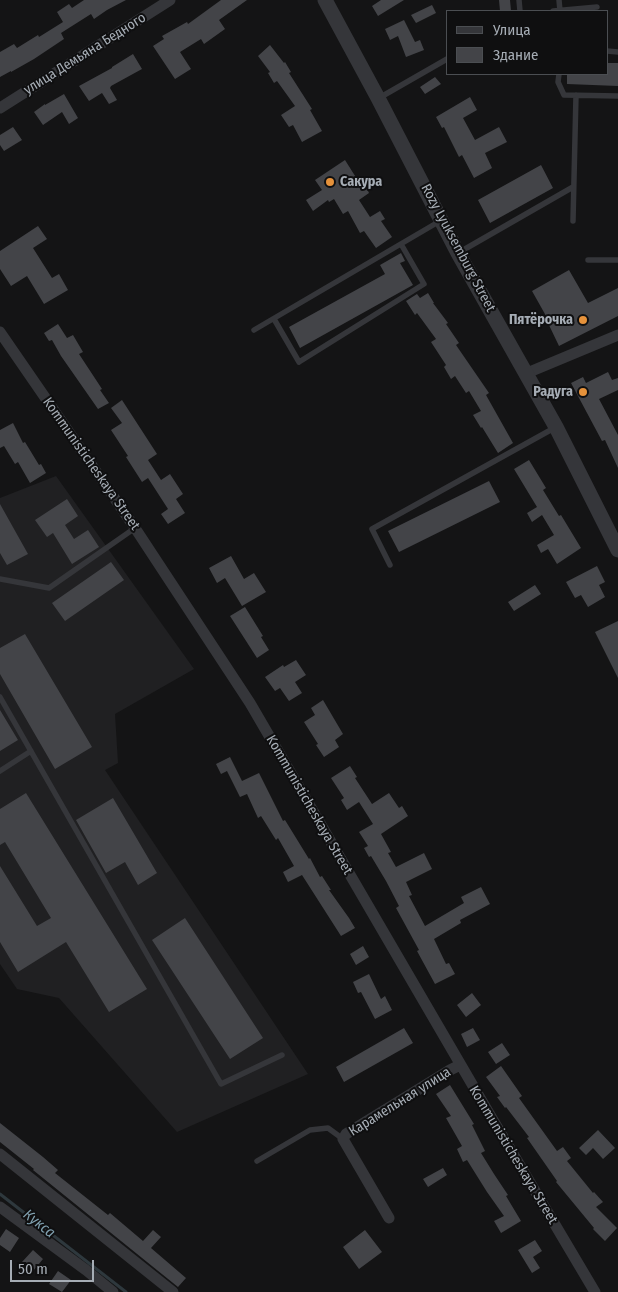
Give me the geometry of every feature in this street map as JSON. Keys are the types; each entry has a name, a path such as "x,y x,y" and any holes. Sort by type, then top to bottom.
{"street":[{"name":"улица Демьяна Бедного","path":"0,108 170,0"},
{"name":"Rozy Lyuksemburg Street","path":"325,0 458,253 556,427 618,550"},
{"name":"Kommunisticheskaya Street","path":"0,332 135,528 250,703 460,1065 595,1292"},
{"path":"527,373 618,335"},
{"name":"Карамельная улица","path":"389,1218 343,1139 346,1134 460,1065"},
{"path":"0,1154 172,1292"},
{"path":"0,1207 113,1292"}],"lane":[{"path":"568,10 597,7"},
{"path":"378,98 446,60"},
{"path":"559,75 558,82 564,95 618,96"},
{"path":"573,221 576,95"},
{"path":"458,253 573,187"},
{"path":"254,330 442,220"},
{"path":"274,319 299,362 424,284 401,244"},
{"path":"588,260 618,260"},
{"path":"390,565 372,529 556,427"},
{"path":"0,579 49,588 135,528"},
{"path":"0,697 221,1084 282,1055"},
{"path":"0,771 31,751"},
{"path":"257,1161 310,1130 328,1128 343,1139"}],"shaded area":[{"path":"56,476 194,669 115,714 118,763 105,770 308,1074 177,1132 59,998 17,989 0,964 0,498"}],"building":[{"path":"84,0 126,0 94,19 91,14 61,33 64,39 34,59 0,77 0,52 14,44 17,48 38,35 39,37 63,22 57,12 69,4 72,8"},
{"path":"221,0 247,0 219,20 225,29 204,44 201,39 180,52 191,69 175,79 153,46 164,39 162,36 187,22 188,24"},
{"path":"381,0 404,0 378,16 372,6"},
{"path":"499,0 510,0 511,10 500,10"},
{"path":"432,5 436,13 416,23 411,15"},
{"path":"404,20 415,42 420,40 424,50 406,57 398,36 390,40 385,29"},
{"path":"270,45 285,62 291,72 289,73 312,109 310,110 322,131 302,142 293,125 289,127 281,115 295,106 277,81 274,83 268,73 270,72 258,56"},
{"path":"133,54 142,69 111,86 110,88 117,100 109,104 102,93 89,101 79,86"},
{"path":"608,63 618,63 618,86 567,84 567,75 608,75"},
{"path":"435,77 441,84 425,94 420,87"},
{"path":"64,94 78,118 69,124 62,112 43,125 34,112"},
{"path":"470,97 477,110 463,118 475,140 499,127 507,142 485,153 492,168 474,178 462,155 459,157 444,127 442,128 436,117"},
{"path":"13,127 22,140 4,151 0,145 0,135"},
{"path":"345,160 362,187 365,185 369,193 359,200 370,217 380,211 385,219 381,221 392,237 376,248 364,231 360,233 348,211 343,214 334,199 329,202 328,200 313,211 306,200 322,190 315,180"},
{"path":"541,165 553,188 490,223 478,200"},
{"path":"38,226 47,239 33,248 52,278 59,274 68,290 44,304 27,276 11,286 0,269 0,251"},
{"path":"401,253 405,261 400,263 413,285 300,348 289,327 385,274 380,265"},
{"path":"569,270 588,303 618,288 618,316 559,346 548,323 550,323 532,291"},
{"path":"428,293 459,343 456,345 489,393 486,395 513,443 498,453 473,415 481,411 469,391 466,393 455,376 451,379 444,367 446,365 431,342 436,339 417,313 415,315 406,301 417,294 420,298"},
{"path":"58,324 67,338 73,335 83,352 79,354 109,403 98,409 52,340 49,341 44,333"},
{"path":"608,372 612,380 618,378 618,390 599,399 618,435 618,468 605,440 602,441 571,383 583,377 586,383"},
{"path":"122,400 157,454 148,460 161,480 170,474 183,494 176,499 185,513 168,524 161,514 168,509 148,478 142,482 111,430 122,423 111,408"},
{"path":"13,423 23,443 25,442 46,473 30,483 18,462 15,464 4,446 0,448 0,430"},
{"path":"529,460 546,488 543,490 581,548 557,564 548,549 541,553 537,545 554,535 542,515 532,522 527,513 537,507 514,469"},
{"path":"489,481 500,502 399,552 388,531"},
{"path":"67,499 78,516 65,525 74,539 88,530 99,547 72,564 53,533 47,537 35,520"},
{"path":"0,504 28,554 7,565 0,553"},
{"path":"231,556 244,579 254,573 266,592 242,606 225,578 217,583 209,568"},
{"path":"111,562 124,580 65,621 52,603"},
{"path":"597,566 605,582 599,585 605,597 588,607 581,595 575,598 566,582"},
{"path":"535,585 541,594 514,611 508,602"},
{"path":"245,607 263,636 261,637 269,650 257,658 230,616"},
{"path":"618,621 618,678 595,632"},
{"path":"25,634 92,747 55,769 0,674 0,648"},
{"path":"296,660 306,675 295,682 302,693 289,701 280,688 275,691 265,677 283,665 284,667"},
{"path":"323,700 343,734 335,740 339,747 324,757 304,722 315,715 311,708"},
{"path":"0,710 18,740 0,751"},
{"path":"230,757 242,781 259,773 283,821 285,820 320,877 322,876 331,890 329,890 355,928 341,936 302,875 288,882 283,872 294,866 278,838 276,840 261,816 258,818 247,794 240,797 227,771 221,774 216,764"},
{"path":"350,766 357,777 355,778 372,804 389,793 399,808 402,806 408,816 381,834 391,852 388,853 396,867 424,853 432,869 406,882 412,895 409,896 425,926 464,903 461,897 481,887 490,904 460,920 461,923 434,939 446,964 449,963 455,974 435,984 396,908 399,906 386,881 364,848 368,846 359,832 373,824 359,802 347,810 341,800 344,798 331,778"},
{"path":"26,793 147,989 109,1012 66,942 18,972 0,942 0,866 37,926 51,918 5,842 0,845 0,809"},
{"path":"113,798 157,873 138,885 125,862 106,873 76,820"},
{"path":"185,918 263,1038 230,1059 152,940"},
{"path":"363,946 369,957 356,965 350,954"},
{"path":"369,974 381,999 385,996 392,1010 375,1019 361,992 358,993 353,982"},
{"path":"472,993 481,1005 466,1017 457,1005"},
{"path":"404,1028 413,1043 344,1082 336,1067"},
{"path":"473,1028 480,1040 467,1047 461,1034"},
{"path":"502,1043 510,1055 496,1064 488,1052"},
{"path":"501,1066 522,1096 519,1098 557,1151 563,1147 571,1158 567,1161 593,1193 603,1202 596,1207 617,1228 605,1241 593,1229 556,1182 527,1138 529,1137 497,1097 500,1096 486,1077"},
{"path":"450,1085 474,1124 472,1125 485,1151 481,1153 508,1195 506,1196 521,1221 501,1233 494,1221 504,1216 467,1160 463,1162 457,1149 462,1146 446,1118 451,1116 436,1094"},
{"path":"0,1123 58,1170 55,1173 108,1215 110,1213 143,1241 153,1230 161,1237 151,1248 186,1278 178,1287 33,1170 0,1142"},
{"path":"598,1130 615,1148 603,1159 593,1148 586,1155 579,1148"},
{"path":"443,1168 447,1175 428,1187 423,1179"},
{"path":"6,1229 19,1238 10,1252 0,1245 0,1238"},
{"path":"365,1230 382,1252 359,1269 343,1247"},
{"path":"535,1240 542,1251 533,1257 540,1268 532,1273 518,1250"},
{"path":"33,1250 43,1259 33,1271 22,1262"},
{"path":"58,1271 71,1280 62,1292 49,1284"}],"waterway":[{"name":"Кукса","path":"0,1194 126,1292"}],"place":[{"name":"Сакура","path":"330,182"},
{"name":"Пятёрочка","path":"583,320"},
{"name":"Радуга","path":"583,392"}]}
